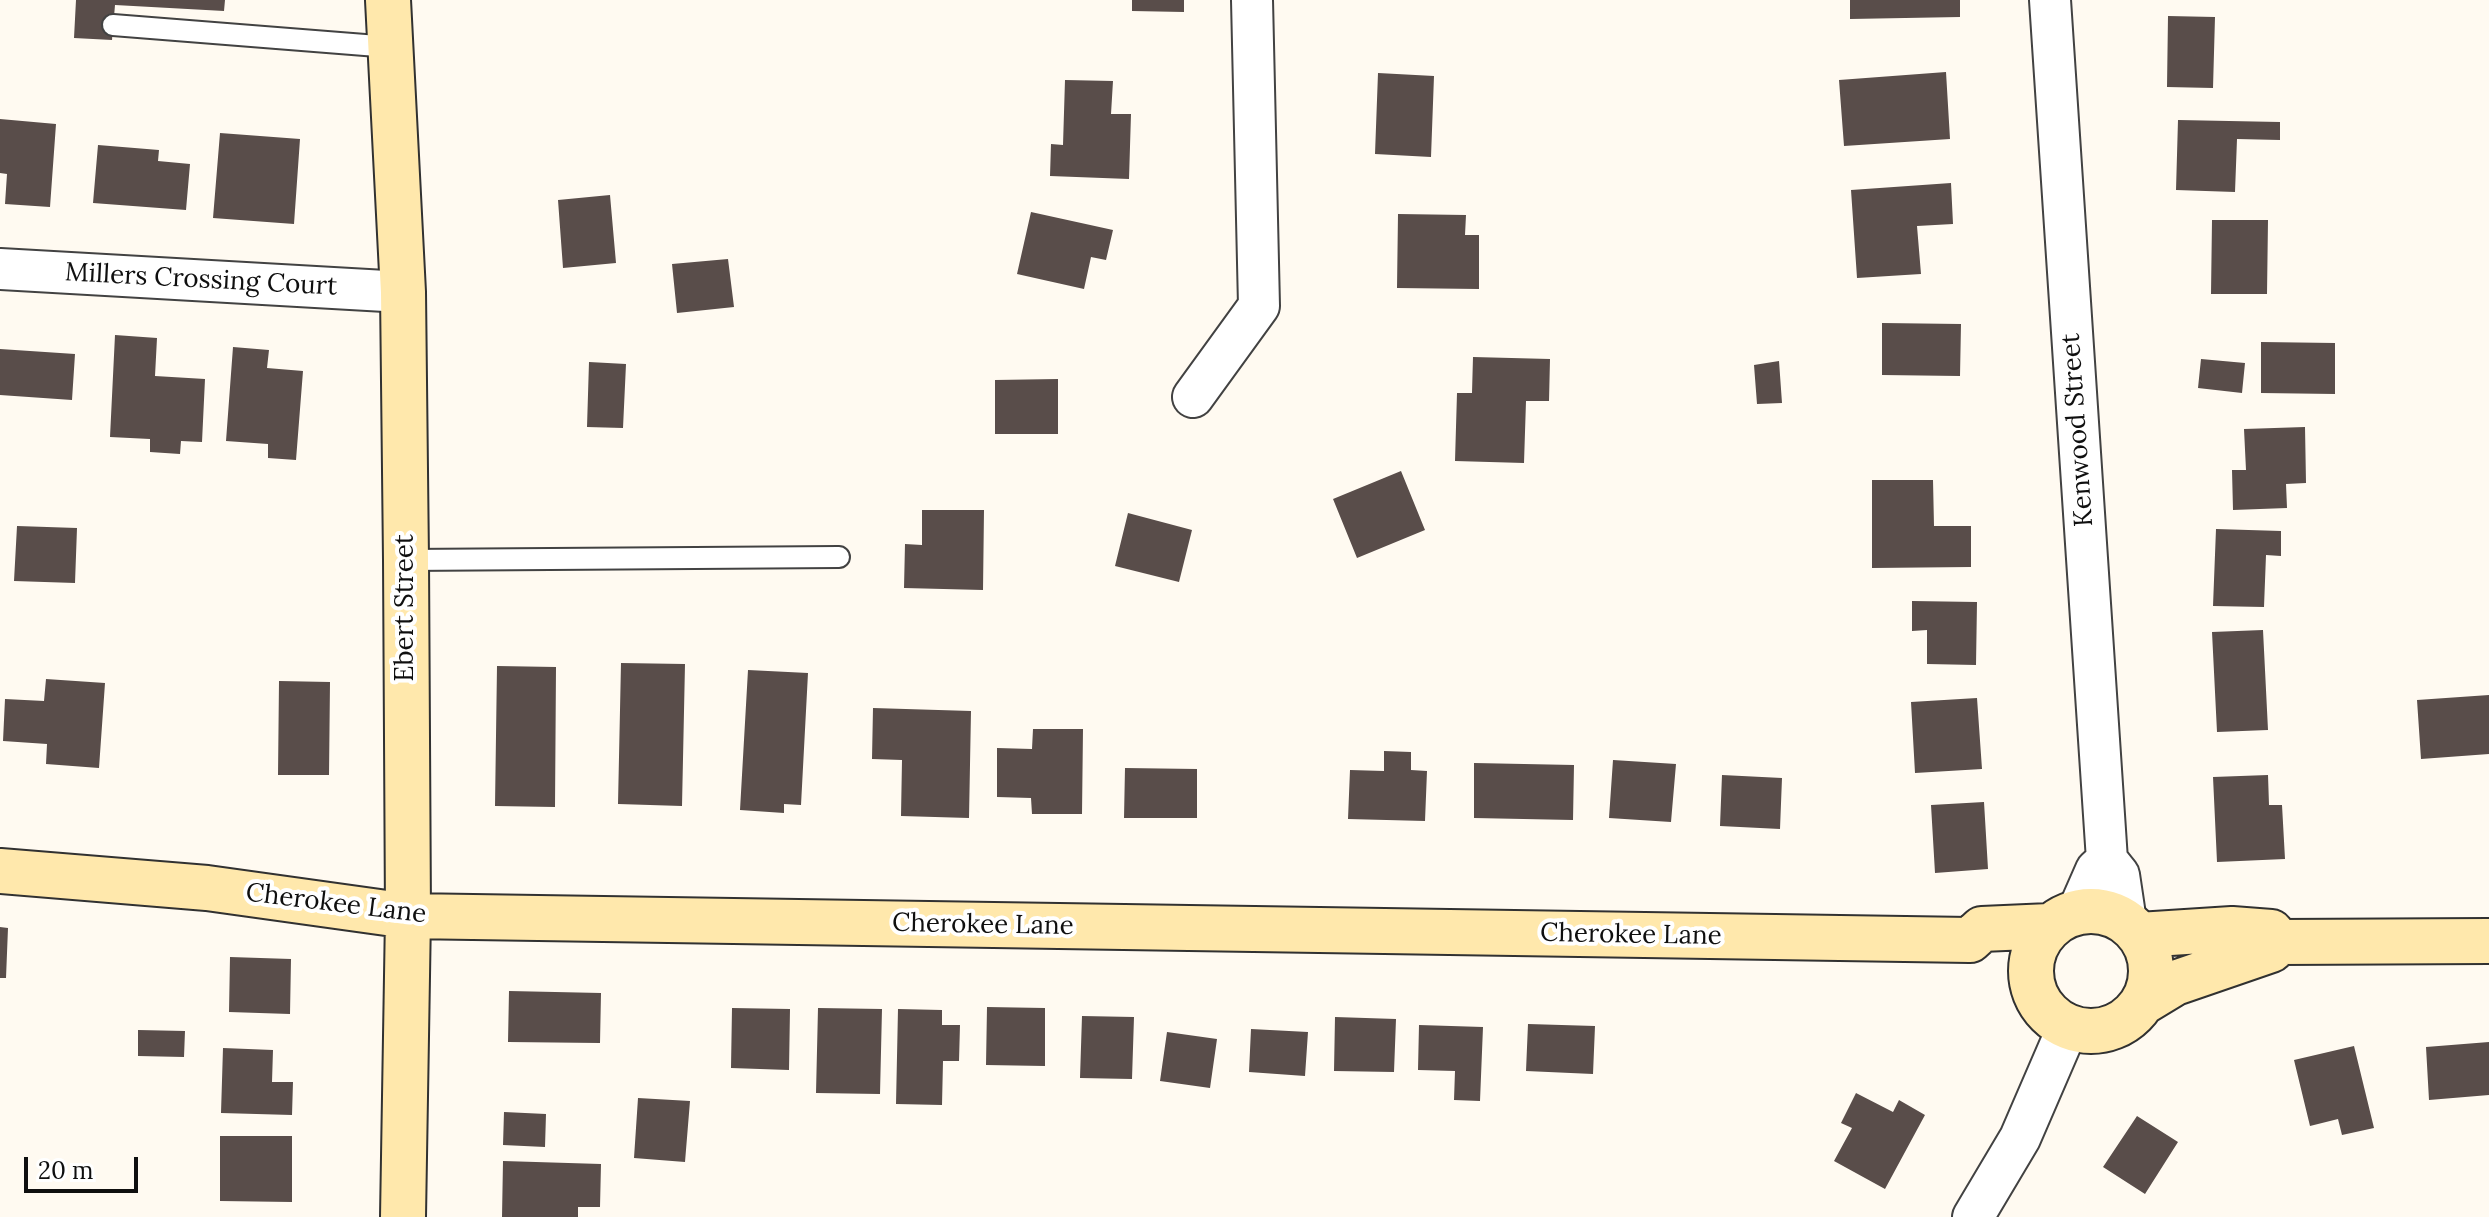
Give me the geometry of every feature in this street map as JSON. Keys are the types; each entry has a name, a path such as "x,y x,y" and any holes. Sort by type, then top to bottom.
{"street":[{"name":"Ebert Street","path":"388,0 403,292 408,916 403,1217"},
{"path":"1193,397 1259,306 1252,0"},
{"name":"Kenwood Street","path":"2050,0 2107,860 2119,875 2132,928"},
{"name":"Millers Crossing Court","path":"0,269 403,292"},
{"path":"2107,860 2096,870 2064,919 2035,947 2030,965 2031,985 2039,1003 2052,1017 2068,1027 2089,1031 2110,1028 2128,1019 2142,1003 2175,983 2271,950 2279,942 2489,941"},
{"name":"Cherokee Lane","path":"0,871 207,888 408,916 1970,940 1982,929 2064,919"},
{"path":"2064,919 2098,911 2132,928 2145,943 2151,963 2150,984 2142,1003"},
{"path":"2132,928 2271,932 2279,942"},
{"path":"1970,940 1980,953 2031,985"},
{"path":"1973,1217 2020,1138 2068,1027"}],"lane":[{"path":"113,25 390,47"},
{"path":"406,560 839,557"}],"building":[{"path":"76,0 225,0 224,11 115,5 112,40 74,38"},
{"path":"1132,0 1184,0 1184,12 1132,11"},
{"path":"1850,0 1960,0 1960,17 1850,19"},
{"path":"2168,16 2215,17 2213,88 2167,87"},
{"path":"1946,72 1950,139 1844,146 1839,80"},
{"path":"1378,73 1434,76 1431,157 1375,154"},
{"path":"1065,80 1113,81 1111,114 1131,114 1129,179 1050,176 1051,144 1063,145"},
{"path":"0,119 56,124 50,207 5,204 7,174 0,173"},
{"path":"2178,120 2280,122 2280,140 2237,139 2235,192 2176,190"},
{"path":"220,133 300,139 294,224 213,218"},
{"path":"98,145 159,150 158,161 190,164 186,210 93,203"},
{"path":"1951,183 1953,224 1917,226 1921,274 1857,278 1851,190"},
{"path":"610,195 616,263 563,268 558,200"},
{"path":"1031,212 1113,230 1106,260 1091,257 1084,289 1017,274"},
{"path":"1398,214 1466,215 1465,235 1479,235 1479,289 1397,288"},
{"path":"2212,220 2268,220 2267,294 2211,294"},
{"path":"728,259 734,307 677,313 672,264"},
{"path":"1882,323 1961,324 1960,376 1882,375"},
{"path":"115,335 157,338 155,376 205,379 202,442 181,441 180,454 150,452 150,439 110,437"},
{"path":"2261,342 2335,343 2335,394 2261,393"},
{"path":"233,347 269,350 267,368 303,371 296,460 268,458 268,444 226,441"},
{"path":"0,349 75,354 72,400 0,395"},
{"path":"1473,357 1550,359 1549,401 1526,401 1524,463 1455,461 1457,393 1472,393"},
{"path":"2201,359 2245,363 2242,393 2198,388"},
{"path":"1779,361 1782,403 1757,404 1754,365"},
{"path":"589,362 626,364 623,428 587,427"},
{"path":"1058,379 1058,434 995,434 995,380"},
{"path":"2305,427 2306,483 2286,484 2287,508 2233,510 2232,470 2246,470 2244,429"},
{"path":"1401,471 1425,530 1357,558 1333,499"},
{"path":"1872,480 1933,480 1934,526 1971,526 1971,567 1872,568"},
{"path":"922,510 984,510 983,590 904,588 905,544 922,545"},
{"path":"1128,513 1192,530 1179,582 1115,566"},
{"path":"17,526 77,528 75,583 14,581"},
{"path":"2216,529 2281,531 2281,556 2266,555 2264,607 2213,606"},
{"path":"1912,601 1977,602 1976,665 1927,664 1927,630 1912,631"},
{"path":"2263,630 2268,730 2217,732 2212,632"},
{"path":"621,663 685,664 682,806 618,804"},
{"path":"497,666 556,667 555,807 495,806"},
{"path":"748,670 808,673 801,805 784,804 784,813 740,810"},
{"path":"46,679 105,683 99,768 46,764 47,744 3,741 5,699 44,701"},
{"path":"279,681 330,682 329,775 278,775"},
{"path":"2489,695 2489,754 2421,759 2417,700"},
{"path":"1977,698 1982,769 1915,773 1911,702"},
{"path":"873,708 971,711 969,818 901,816 902,760 872,759"},
{"path":"1033,729 1083,729 1082,814 1032,814 1031,798 997,797 997,748 1032,749"},
{"path":"1384,751 1411,752 1411,770 1427,771 1425,821 1348,819 1350,770 1384,771"},
{"path":"1613,760 1676,764 1671,822 1609,818"},
{"path":"1474,763 1574,765 1573,820 1474,818"},
{"path":"1125,768 1197,769 1197,818 1124,818"},
{"path":"1722,775 1782,778 1780,829 1720,826"},
{"path":"2268,775 2269,805 2282,805 2285,859 2217,862 2213,777"},
{"path":"1984,802 1988,869 1935,873 1931,805"},
{"path":"0,927 8,928 6,978 0,978"},
{"path":"230,957 291,959 290,1014 229,1012"},
{"path":"509,991 601,993 600,1043 508,1042"},
{"path":"987,1007 1045,1008 1045,1066 986,1065"},
{"path":"732,1008 790,1009 789,1070 731,1068"},
{"path":"818,1008 882,1009 880,1094 816,1093"},
{"path":"898,1009 942,1010 942,1025 960,1025 959,1061 943,1061 942,1105 896,1104"},
{"path":"1082,1016 1134,1017 1132,1079 1080,1078"},
{"path":"1335,1017 1396,1019 1394,1072 1334,1071"},
{"path":"1528,1024 1595,1026 1593,1074 1526,1071"},
{"path":"1419,1025 1483,1027 1480,1101 1454,1100 1455,1071 1418,1070"},
{"path":"1251,1029 1308,1032 1305,1076 1249,1072"},
{"path":"138,1030 185,1031 184,1057 138,1056"},
{"path":"1167,1032 1217,1039 1210,1088 1160,1081"},
{"path":"2489,1042 2489,1095 2429,1100 2426,1047"},
{"path":"2354,1046 2374,1128 2342,1135 2338,1119 2310,1126 2294,1060"},
{"path":"223,1048 273,1050 272,1082 293,1082 292,1115 221,1113"},
{"path":"1856,1093 1893,1112 1899,1100 1925,1115 1885,1189 1834,1161 1852,1128 1841,1123"},
{"path":"638,1098 690,1101 685,1162 634,1158"},
{"path":"504,1112 546,1114 545,1147 503,1145"},
{"path":"2137,1116 2178,1142 2145,1194 2103,1167"},
{"path":"220,1136 292,1136 292,1202 220,1201"},
{"path":"503,1161 601,1164 600,1207 578,1207 578,1217 502,1217"}]}
